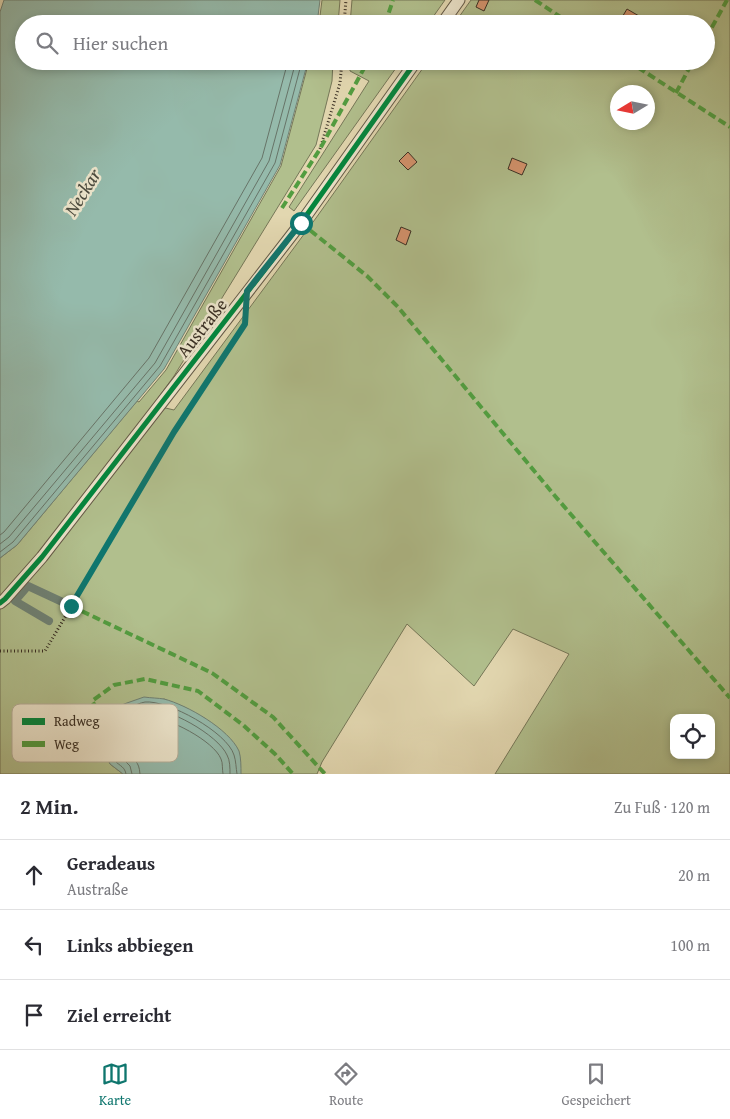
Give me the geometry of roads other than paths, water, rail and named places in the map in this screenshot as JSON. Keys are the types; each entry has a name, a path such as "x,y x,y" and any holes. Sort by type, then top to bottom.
{"lane":[{"path":"448,15 459,0"},
{"name":"Austraße","path":"0,603 42,557 301,223 410,70"}],"water":[{"name":"Neckar","path":"4,0 320,0 318,15 15,15 15,70 306,70 280,165 164,369 17,545 0,558 0,12"},
{"path":"144,697 164,699 177,704 124,704"},
{"path":"178,704 195,712 226,734 239,751 241,774 123,774 109,762 178,762"}],"waterway":[{"path":"49,621 15,601 28,586 71,606"}]}
